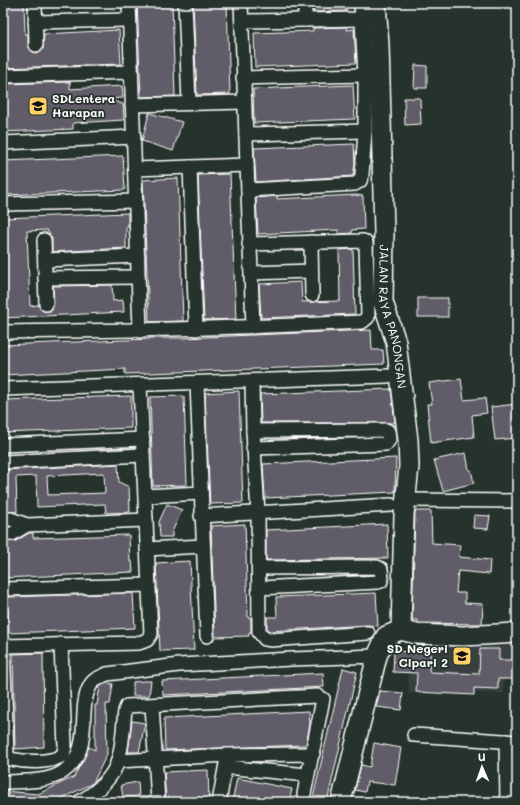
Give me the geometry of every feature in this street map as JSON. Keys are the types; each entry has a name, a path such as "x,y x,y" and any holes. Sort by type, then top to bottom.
{"street":[{"path":"35,3 36,45"},
{"path":"129,3 140,331"},
{"path":"185,3 189,103"},
{"path":"241,3 253,327"},
{"path":"305,3 305,20"},
{"path":"248,190 355,184 360,181 362,175 365,131 365,75 361,3"},
{"name":"JALAN RAYA PANONGAN","path":"341,802 378,656 394,633 398,502 409,466 407,433 396,342 383,302 384,232 379,45 376,3"},
{"path":"242,21 362,19"},
{"path":"35,22 129,20"},
{"path":"3,76 131,72"},
{"path":"244,78 365,75"},
{"path":"132,105 244,102"},
{"path":"246,134 365,131"},
{"path":"3,143 134,137"},
{"path":"135,169 247,165"},
{"path":"190,167 196,329"},
{"path":"3,204 136,201"},
{"path":"44,240 46,304"},
{"path":"311,242 312,295"},
{"path":"3,332 140,331 253,327 362,322 368,317 365,242 250,244"},
{"path":"45,260 138,256"},
{"path":"250,273 311,271"},
{"path":"45,278 138,277"},
{"path":"3,389 140,386 388,376"},
{"path":"252,382 253,431 258,513 259,632 265,639 368,633"},
{"path":"197,383 207,636"},
{"path":"3,646 139,643 147,640 151,634 140,386"},
{"path":"253,431 386,430 388,431 389,440 386,444 254,448"},
{"path":"3,445 142,440"},
{"path":"3,462 143,455"},
{"path":"145,496 201,493"},
{"path":"202,516 398,502 517,501"},
{"path":"3,519 11,519 27,525 146,520"},
{"path":"3,534 12,534 27,525"},
{"path":"147,548 203,546"},
{"path":"259,568 377,567 381,570 382,578 381,581 378,582 259,588"},
{"path":"3,591 5,589 149,585"},
{"path":"394,633 463,636 517,633"},
{"path":"3,642 7,755 10,760 20,761 57,759 63,755 65,747 61,644"},
{"path":"3,782 46,778 63,772 79,750 83,738 86,700 90,686 98,678 107,674 187,665 378,656"},
{"path":"79,802 91,796 109,778 118,761 127,706 318,696 323,699 304,794"},
{"path":"152,705 158,802"},
{"path":"414,735 512,742 507,802"},
{"path":"118,761 155,759 227,761 313,754"},
{"path":"227,761 307,775"},
{"path":"219,802 227,761"}],"shaded area":[{"name":"SD Negeri Cipari 2","path":"407,635 515,635 517,676 503,679 504,693 409,693"}],"building":[{"path":"3,3 24,3 25,34 28,34 28,46 33,52 37,53 43,49 44,34 119,30 121,64 3,68"},
{"path":"137,3 172,3 175,96 141,97"},
{"path":"193,3 227,3 230,94 197,95"},
{"path":"313,3 346,3 346,11 313,12"},
{"path":"347,27 347,30 354,29 356,63 255,67 254,33 313,31 313,28"},
{"path":"415,65 427,66 427,88 414,88"},
{"name":"SDLentera Harapan","path":"70,82 70,89 122,86 123,98 106,99 123,104 124,120 73,123 73,129 3,132 3,84"},
{"path":"353,85 355,119 254,123 253,89"},
{"path":"404,98 420,98 421,124 405,125"},
{"path":"149,113 182,122 173,151 142,141"},
{"path":"354,144 355,165 353,176 256,182 254,148"},
{"path":"123,156 125,190 3,195 3,161"},
{"path":"230,174 236,319 204,320 198,175"},
{"path":"178,178 183,321 149,322 143,180"},
{"path":"356,195 363,196 364,229 352,230 352,233 338,234 338,230 258,234 256,198 277,196 277,199"},
{"path":"128,213 126,248 52,252 52,239 47,230 27,231 30,306 38,305 43,311 51,311 54,304 53,286 112,285 113,301 123,300 124,312 3,318 3,218"},
{"path":"353,249 355,314 261,318 259,284 301,282 302,302 340,301 339,250"},
{"path":"418,298 448,298 448,317 418,317"},
{"path":"371,330 372,350 383,350 384,364 125,374 125,369 3,375 3,345"},
{"path":"461,379 464,400 485,398 487,413 472,415 474,437 431,443 427,404 432,404 429,383"},
{"path":"391,389 395,423 261,423 260,394"},
{"path":"239,391 243,503 210,504 205,393"},
{"path":"131,396 131,428 3,433 3,400"},
{"path":"184,396 187,485 153,486 150,397"},
{"path":"517,404 517,438 495,440 491,407"},
{"path":"466,453 469,470 471,470 474,483 443,491 434,460"},
{"path":"396,458 395,492 265,498 263,464"},
{"path":"118,464 119,482 129,487 130,512 106,513 105,504 37,507 36,476 16,477 17,512 3,511 3,470","holes":["104,473 105,493 48,495 47,476"]},
{"path":"167,504 182,510 172,532 172,537 160,537 159,522"},
{"path":"415,511 431,511 432,543 460,545 459,557 490,560 489,574 458,571 456,593 465,593 465,603 483,604 482,624 418,623 418,620 412,620"},
{"path":"474,515 490,516 488,529 473,528"},
{"path":"245,524 248,618 251,618 251,632 249,632 249,636 215,637 211,526"},
{"path":"387,524 388,558 266,560 266,530"},
{"path":"29,533 33,533 33,538 129,535 130,561 132,561 133,572 3,578 3,542 16,541"},
{"path":"190,561 194,650 160,651 156,563"},
{"path":"133,593 135,628 9,633 8,609 6,609 5,599 7,597"},
{"path":"376,593 378,626 367,625 269,631 267,629 267,617 277,617 276,597"},
{"path":"414,645 431,646 429,672 479,674 480,649 499,649 499,660 515,660 515,679 498,679 498,689 474,688 474,695 416,692 417,673 393,672 394,651 414,652"},
{"path":"43,653 44,747 15,749 13,654"},
{"path":"343,668 357,672 327,802 312,802"},
{"path":"323,673 324,687 163,695 162,681"},
{"path":"151,681 149,696 133,696 133,682"},
{"path":"107,683 113,684 110,704 106,704 107,754 93,783 54,802 3,802 3,791 38,794 74,777 89,747 95,750 95,705 97,705 100,686"},
{"path":"380,691 403,693 401,710 376,707"},
{"path":"309,711 310,724 306,745 165,750 164,718"},
{"path":"132,721 145,723 139,752 128,752"},
{"path":"374,743 401,748 395,785 367,782 365,792 355,790 361,765 370,767"},
{"path":"208,770 209,802 166,802 164,772"},
{"path":"237,778 292,789 289,802 232,802"},
{"path":"138,782 139,796 123,797 121,785"}],"place":[{"name":"SDLentera Harapan","path":"38,106"},
{"name":"SD Negeri Cipari 2","path":"462,656"}]}
